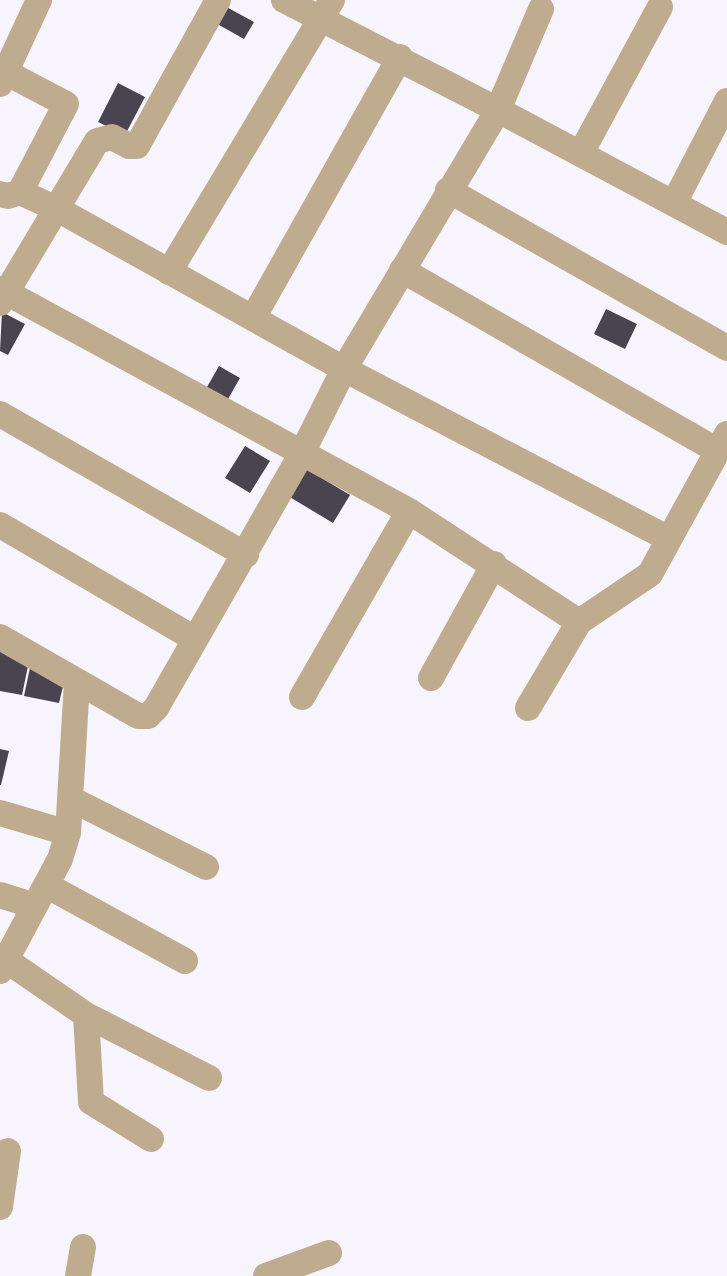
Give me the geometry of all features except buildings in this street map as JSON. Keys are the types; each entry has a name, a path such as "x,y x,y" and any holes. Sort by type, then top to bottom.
{"street":[{"path":"39,0 3,78 66,104 10,193 59,210 344,369 669,539"},
{"path":"218,0 137,146 129,146 112,137 97,141 59,210 2,295 409,511 579,622"},
{"path":"284,0 326,11 400,57 727,232"},
{"path":"581,153 660,7"},
{"path":"0,637 138,716 148,716 246,555 344,369 498,110 541,9"},
{"path":"169,272 326,11"},
{"path":"253,318 400,57"},
{"path":"674,203 724,114"},
{"path":"448,190 727,348"},
{"path":"402,270 722,442 644,580 579,622 528,708"},
{"path":"0,414 246,555"},
{"path":"302,697 409,511"},
{"path":"0,525 195,639"},
{"path":"431,678 494,564"},
{"path":"77,682 68,833 3,965 86,1015 209,1078"},
{"path":"71,799 206,867"},
{"path":"0,813 68,833"},
{"path":"0,895 40,895 185,961"},
{"path":"86,1015 91,1102 151,1139"},
{"path":"0,1207 8,1151"},
{"path":"78,1276 83,1247"},
{"path":"266,1276 329,1253"}]}
